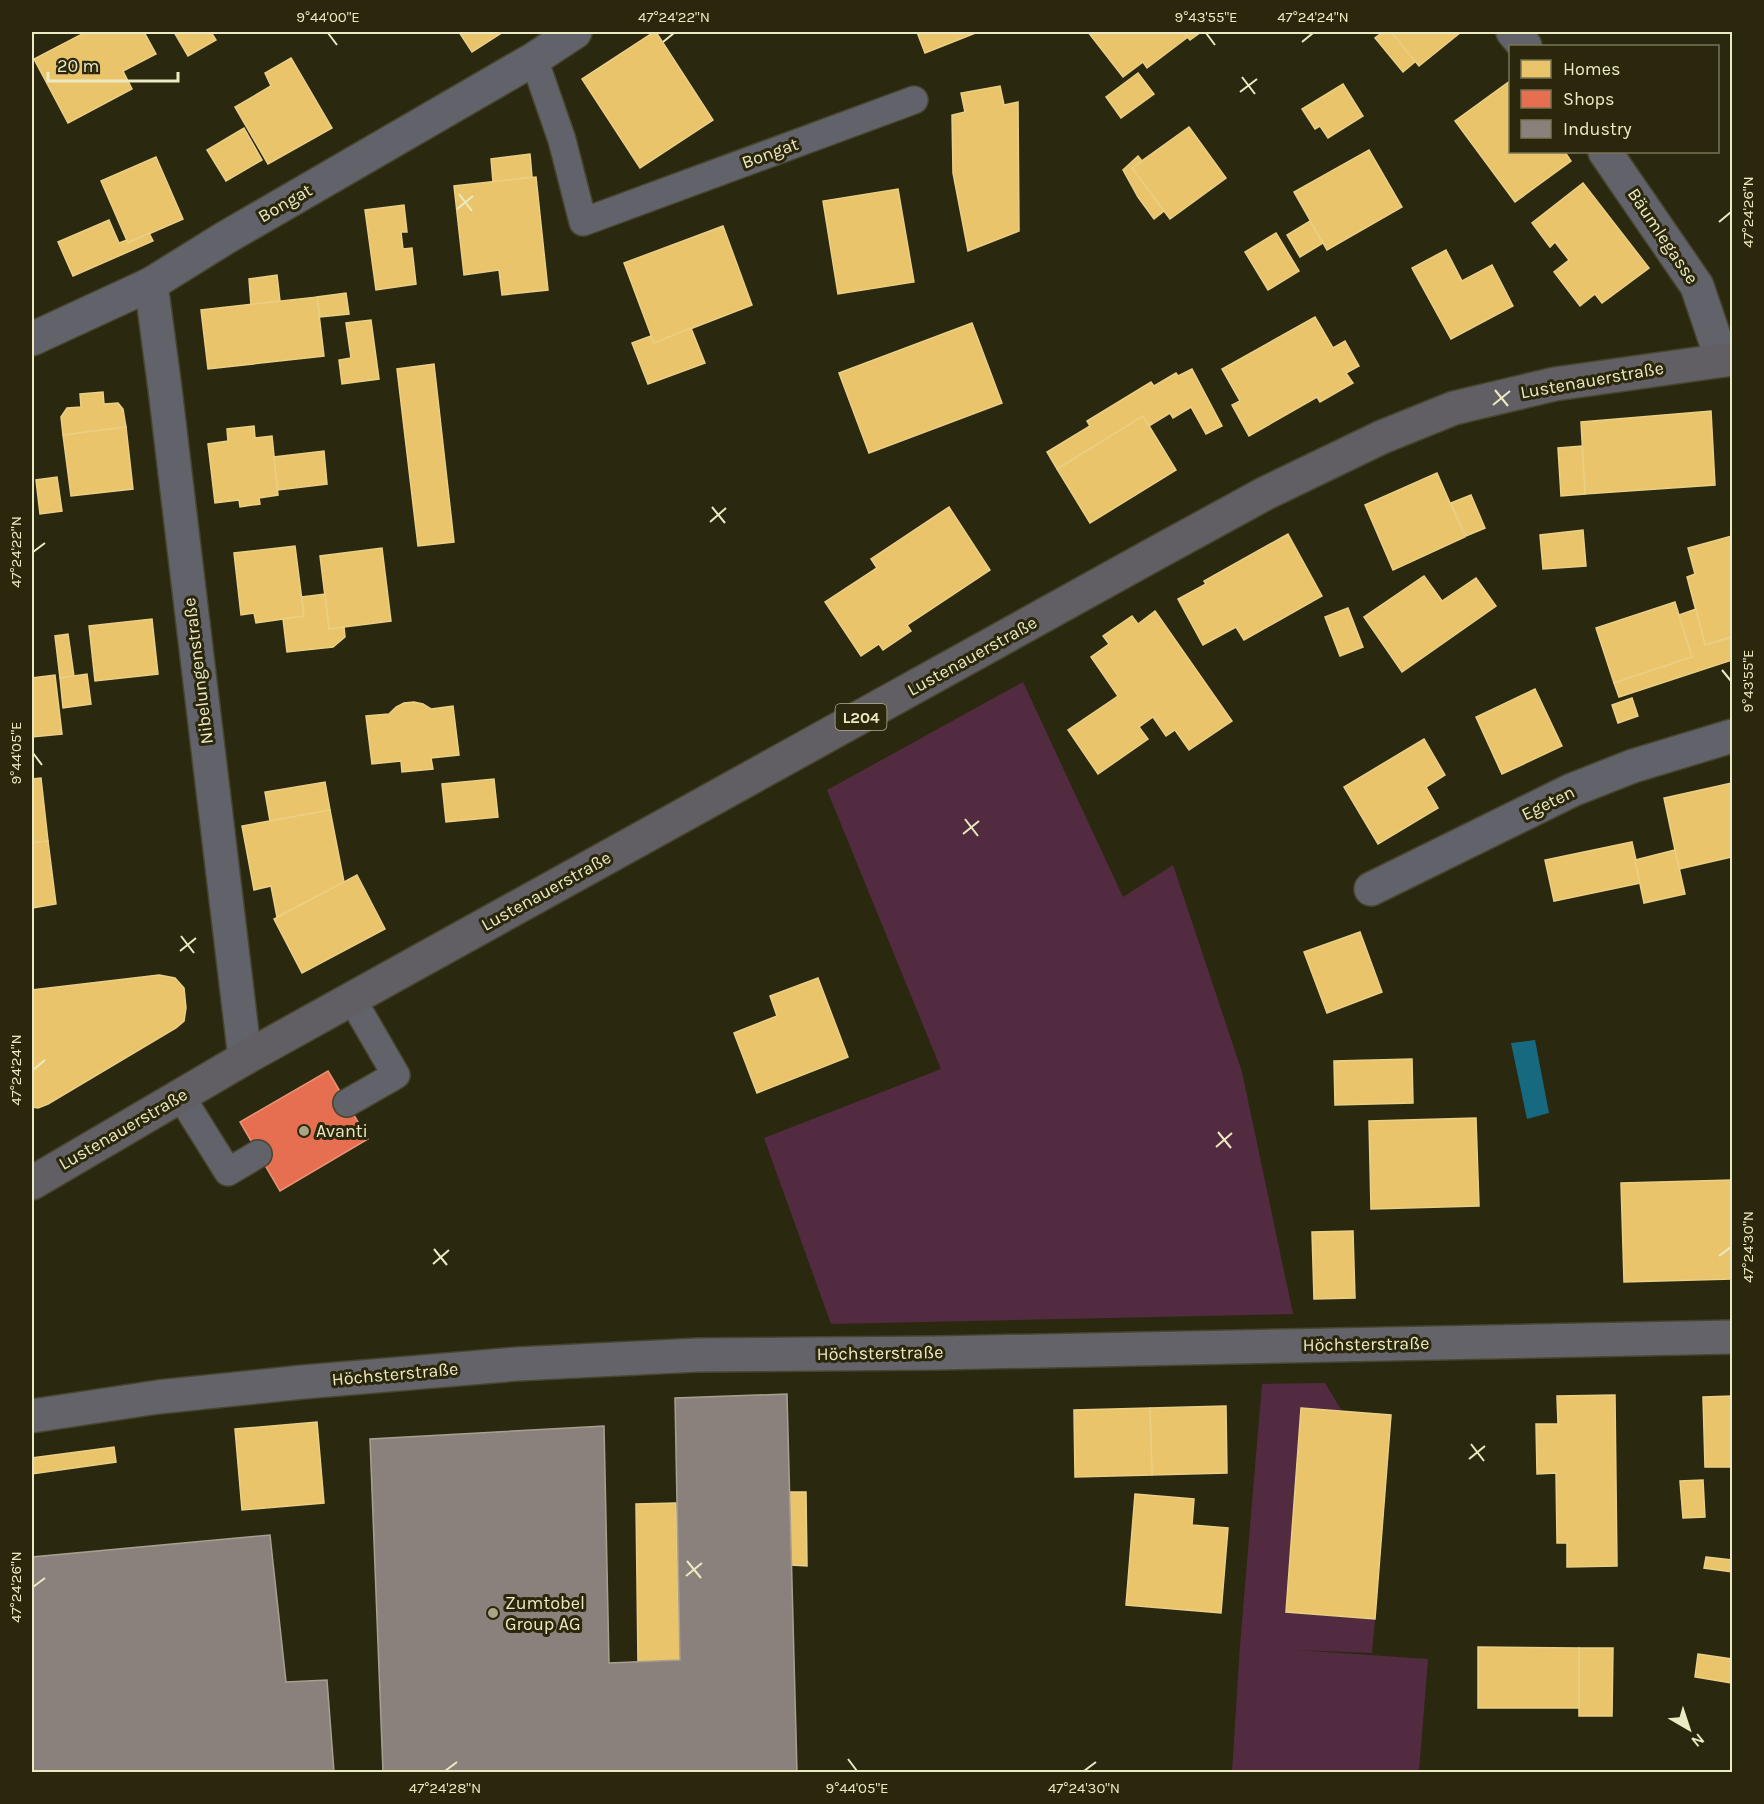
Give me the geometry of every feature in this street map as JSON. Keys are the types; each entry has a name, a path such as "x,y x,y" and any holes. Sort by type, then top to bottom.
{"main road":[{"name":"Lustenauerstraße","path":"32,1183 244,1058 1264,494 1382,437 1454,408 1555,384 1727,359"},
{"name":"Höchsterstraße","path":"32,1416 158,1397 303,1382 517,1364 652,1357 1732,1337"}],"street":[{"name":"Bongat","path":"32,339 151,284 225,238 534,59 575,32"},
{"path":"1513,32 1524,45"},
{"name":"Bäumlegasse","path":"1606,153 1697,286 1727,359"},
{"name":"Nibelungenstraße","path":"151,284 244,1058"},
{"name":"Egeten","path":"1371,889 1572,790 1633,766 1732,735"}],"lane":[{"name":"Bongat","path":"534,59 562,140 583,222 914,100"},
{"path":"348,1103 396,1075 352,999"},
{"path":"180,1095 228,1172 258,1154"}],"shaded area":[{"path":"1023,682 1123,897 1173,865 1242,1072 1293,1314 831,1324 764,1138 941,1069 827,790"},
{"path":"1325,1383 1342,1411 1301,1409 1286,1612 1375,1619 1372,1653 1296,1650 1428,1659 1419,1772 1232,1772 1262,1384"}],"water":[{"path":"1535,1040 1549,1113 1527,1119 1511,1043"}],"building: Homes":[{"path":"86,32 144,32 156,54 123,71 132,89 68,123 34,59"},
{"path":"174,32 211,32 216,40 188,56"},
{"path":"459,32 503,32 472,52"},
{"path":"654,32 713,120 640,168 582,79"},
{"path":"917,32 978,32 925,53"},
{"path":"1088,32 1183,32 1188,37 1147,68 1143,62 1123,77"},
{"path":"1183,32 1201,32 1190,40"},
{"path":"1383,32 1391,32 1416,61 1403,72 1375,38"},
{"path":"1391,32 1461,32 1419,66"},
{"path":"291,58 332,128 268,164 235,107 271,86 265,73"},
{"path":"1138,73 1154,94 1121,118 1106,97"},
{"path":"1509,82 1509,153 1566,153 1571,161 1515,202 1455,121"},
{"path":"1343,84 1363,116 1328,138 1320,126 1315,129 1302,109"},
{"path":"1000,86 1004,105 1018,102 1019,231 968,251 953,173 952,115 965,112 961,93"},
{"path":"1189,127 1226,178 1170,219 1132,168"},
{"path":"244,128 262,160 226,181 207,150"},
{"path":"1369,150 1402,207 1327,250 1294,192"},
{"path":"530,154 532,177 493,182 491,159"},
{"path":"1138,156 1142,161 1132,168 1164,211 1154,219 1123,170"},
{"path":"156,157 183,219 128,243 101,181"},
{"path":"536,177 548,290 502,295 499,270 464,275 454,186"},
{"path":"1583,183 1649,268 1602,303 1595,294 1580,306 1554,272 1569,260 1555,242 1550,247 1532,223"},
{"path":"898,189 914,282 838,294 823,201"},
{"path":"404,205 407,232 401,232 403,249 412,248 416,284 376,290 365,210"},
{"path":"109,220 119,243 127,240 128,243 149,233 153,241 73,276 58,242"},
{"path":"1310,221 1323,243 1300,257 1287,235"},
{"path":"723,226 752,305 654,343 624,263"},
{"path":"1276,233 1299,271 1268,290 1245,252"},
{"path":"1446,250 1462,281 1492,265 1513,306 1451,339 1412,268"},
{"path":"277,275 280,301 251,305 249,279"},
{"path":"346,293 349,314 320,317 317,297"},
{"path":"317,297 324,356 208,369 201,310"},
{"path":"1315,317 1333,348 1345,341 1359,366 1346,373 1353,383 1320,402 1317,397 1249,436 1232,405 1240,401 1222,369"},
{"path":"371,320 379,379 342,384 339,360 351,358 346,323"},
{"path":"972,323 1002,403 869,453 839,373"},
{"path":"691,328 705,363 648,384 632,343 651,336 654,343"},
{"path":"434,364 454,542 418,546 397,369"},
{"path":"1192,369 1222,426 1206,434 1191,407 1173,418 1170,413 1149,426 1143,416 1057,469 1047,452 1090,426 1087,421 1151,382 1154,386 1176,373 1178,376"},
{"path":"103,392 104,404 118,403 123,409 126,427 63,435 61,417 67,408 81,407 80,394"},
{"path":"1711,411 1715,485 1585,494 1581,422"},
{"path":"1143,416 1176,470 1090,523 1057,469"},
{"path":"254,426 255,438 272,436 278,495 259,498 260,504 240,507 239,500 215,503 208,444 228,441 227,429"},
{"path":"126,427 133,489 71,496 63,435"},
{"path":"1582,446 1585,494 1561,496 1558,448"},
{"path":"324,451 327,484 278,490 274,457"},
{"path":"1437,473 1465,537 1393,570 1365,505"},
{"path":"57,477 62,511 40,514 36,480"},
{"path":"1471,495 1485,528 1466,536 1451,503"},
{"path":"949,507 990,570 907,625 911,631 883,650 879,644 861,656 825,602 877,568 871,559"},
{"path":"1583,530 1586,566 1543,569 1540,535"},
{"path":"1288,534 1322,596 1244,640 1236,627 1203,645 1178,599 1206,584 1204,581"},
{"path":"1732,536 1732,637 1705,645 1687,577 1695,574 1688,548"},
{"path":"295,546 304,616 256,623 254,613 241,615 234,553"},
{"path":"382,548 391,621 329,629 320,556"},
{"path":"1424,576 1442,601 1476,578 1496,606 1402,672 1364,617"},
{"path":"325,594 329,629 344,627 345,637 333,647 287,652 283,619 304,616 302,597"},
{"path":"1675,602 1692,657 1614,683 1596,628"},
{"path":"1348,608 1363,647 1340,656 1325,617"},
{"path":"1696,609 1705,645 1732,637 1732,660 1619,697 1614,683 1692,657 1679,615"},
{"path":"1155,611 1232,721 1189,750 1175,730 1166,736 1153,717 1139,727 1148,739 1098,774 1068,730 1118,696 1091,657 1109,644 1103,636 1132,616 1138,624"},
{"path":"152,619 158,674 95,681 89,626"},
{"path":"68,634 74,676 60,678 55,636"},
{"path":"87,674 91,704 63,708 60,678"},
{"path":"55,675 62,734 32,737 32,678"},
{"path":"1535,689 1562,746 1502,774 1476,717"},
{"path":"1632,698 1638,716 1618,723 1612,705"},
{"path":"414,702 431,709 453,706 459,755 431,758 433,769 402,772 401,761 372,764 366,716 389,714 404,703"},
{"path":"1424,739 1445,775 1426,787 1438,808 1378,844 1344,787"},
{"path":"41,778 48,841 32,843 32,779"},
{"path":"494,779 498,817 446,822 442,784"},
{"path":"325,782 330,810 270,821 265,792"},
{"path":"1732,783 1732,857 1679,869 1664,798"},
{"path":"330,810 344,882 277,917 271,886 254,890 242,826"},
{"path":"48,841 56,904 32,908 32,843"},
{"path":"1632,842 1641,883 1554,901 1545,860"},
{"path":"1675,850 1685,894 1644,903 1635,860"},
{"path":"357,875 385,929 302,973 274,919"},
{"path":"1360,932 1382,992 1327,1013 1304,952"},
{"path":"159,975 175,978 184,988 186,1008 184,1021 176,1028 48,1104 38,1108 32,1107 32,990"},
{"path":"818,978 848,1057 757,1093 734,1033 777,1016 770,996"},
{"path":"1412,1059 1413,1103 1335,1105 1334,1061"},
{"path":"1476,1118 1479,1206 1371,1209 1369,1121"},
{"path":"1732,1180 1732,1279 1624,1282 1621,1183"},
{"path":"1353,1231 1355,1298 1314,1299 1312,1232"},
{"path":"1615,1395 1617,1566 1567,1567 1567,1543 1557,1543 1556,1473 1537,1474 1536,1424 1558,1424 1557,1396"},
{"path":"1732,1396 1732,1467 1705,1467 1703,1397"},
{"path":"1226,1406 1227,1473 1152,1475 1150,1408"},
{"path":"1150,1408 1152,1475 1075,1477 1074,1410"},
{"path":"1301,1408 1391,1415 1375,1619 1286,1612"},
{"path":"317,1422 324,1503 242,1510 235,1429"},
{"path":"114,1447 116,1462 32,1474 32,1458"},
{"path":"1703,1480 1705,1517 1683,1518 1680,1481"},
{"path":"789,1492 806,1492 807,1566 791,1565"},
{"path":"1135,1494 1194,1499 1192,1525 1228,1528 1221,1613 1126,1605"},
{"path":"676,1503 680,1660 638,1663 636,1504"},
{"path":"1706,1557 1732,1560 1732,1572 1704,1568"},
{"path":"1478,1647 1579,1648 1579,1708 1478,1708"},
{"path":"1579,1648 1613,1648 1612,1716 1579,1716"},
{"path":"1698,1654 1732,1659 1732,1683 1695,1677"}],"building: Shops":[{"name":"Avanti","path":"328,1071 368,1139 280,1191 240,1122"}],"building: Industry":[{"name":"Zumtobel Group AG","path":"787,1394 797,1772 383,1772 370,1439 604,1426 609,1663 680,1660 675,1398"},
{"path":"270,1535 286,1682 327,1680 334,1772 32,1772 32,1557"}],"place":[{"name":"Avanti","path":"304,1131"},
{"name":"Zumtobel Group AG","path":"493,1613"}]}
